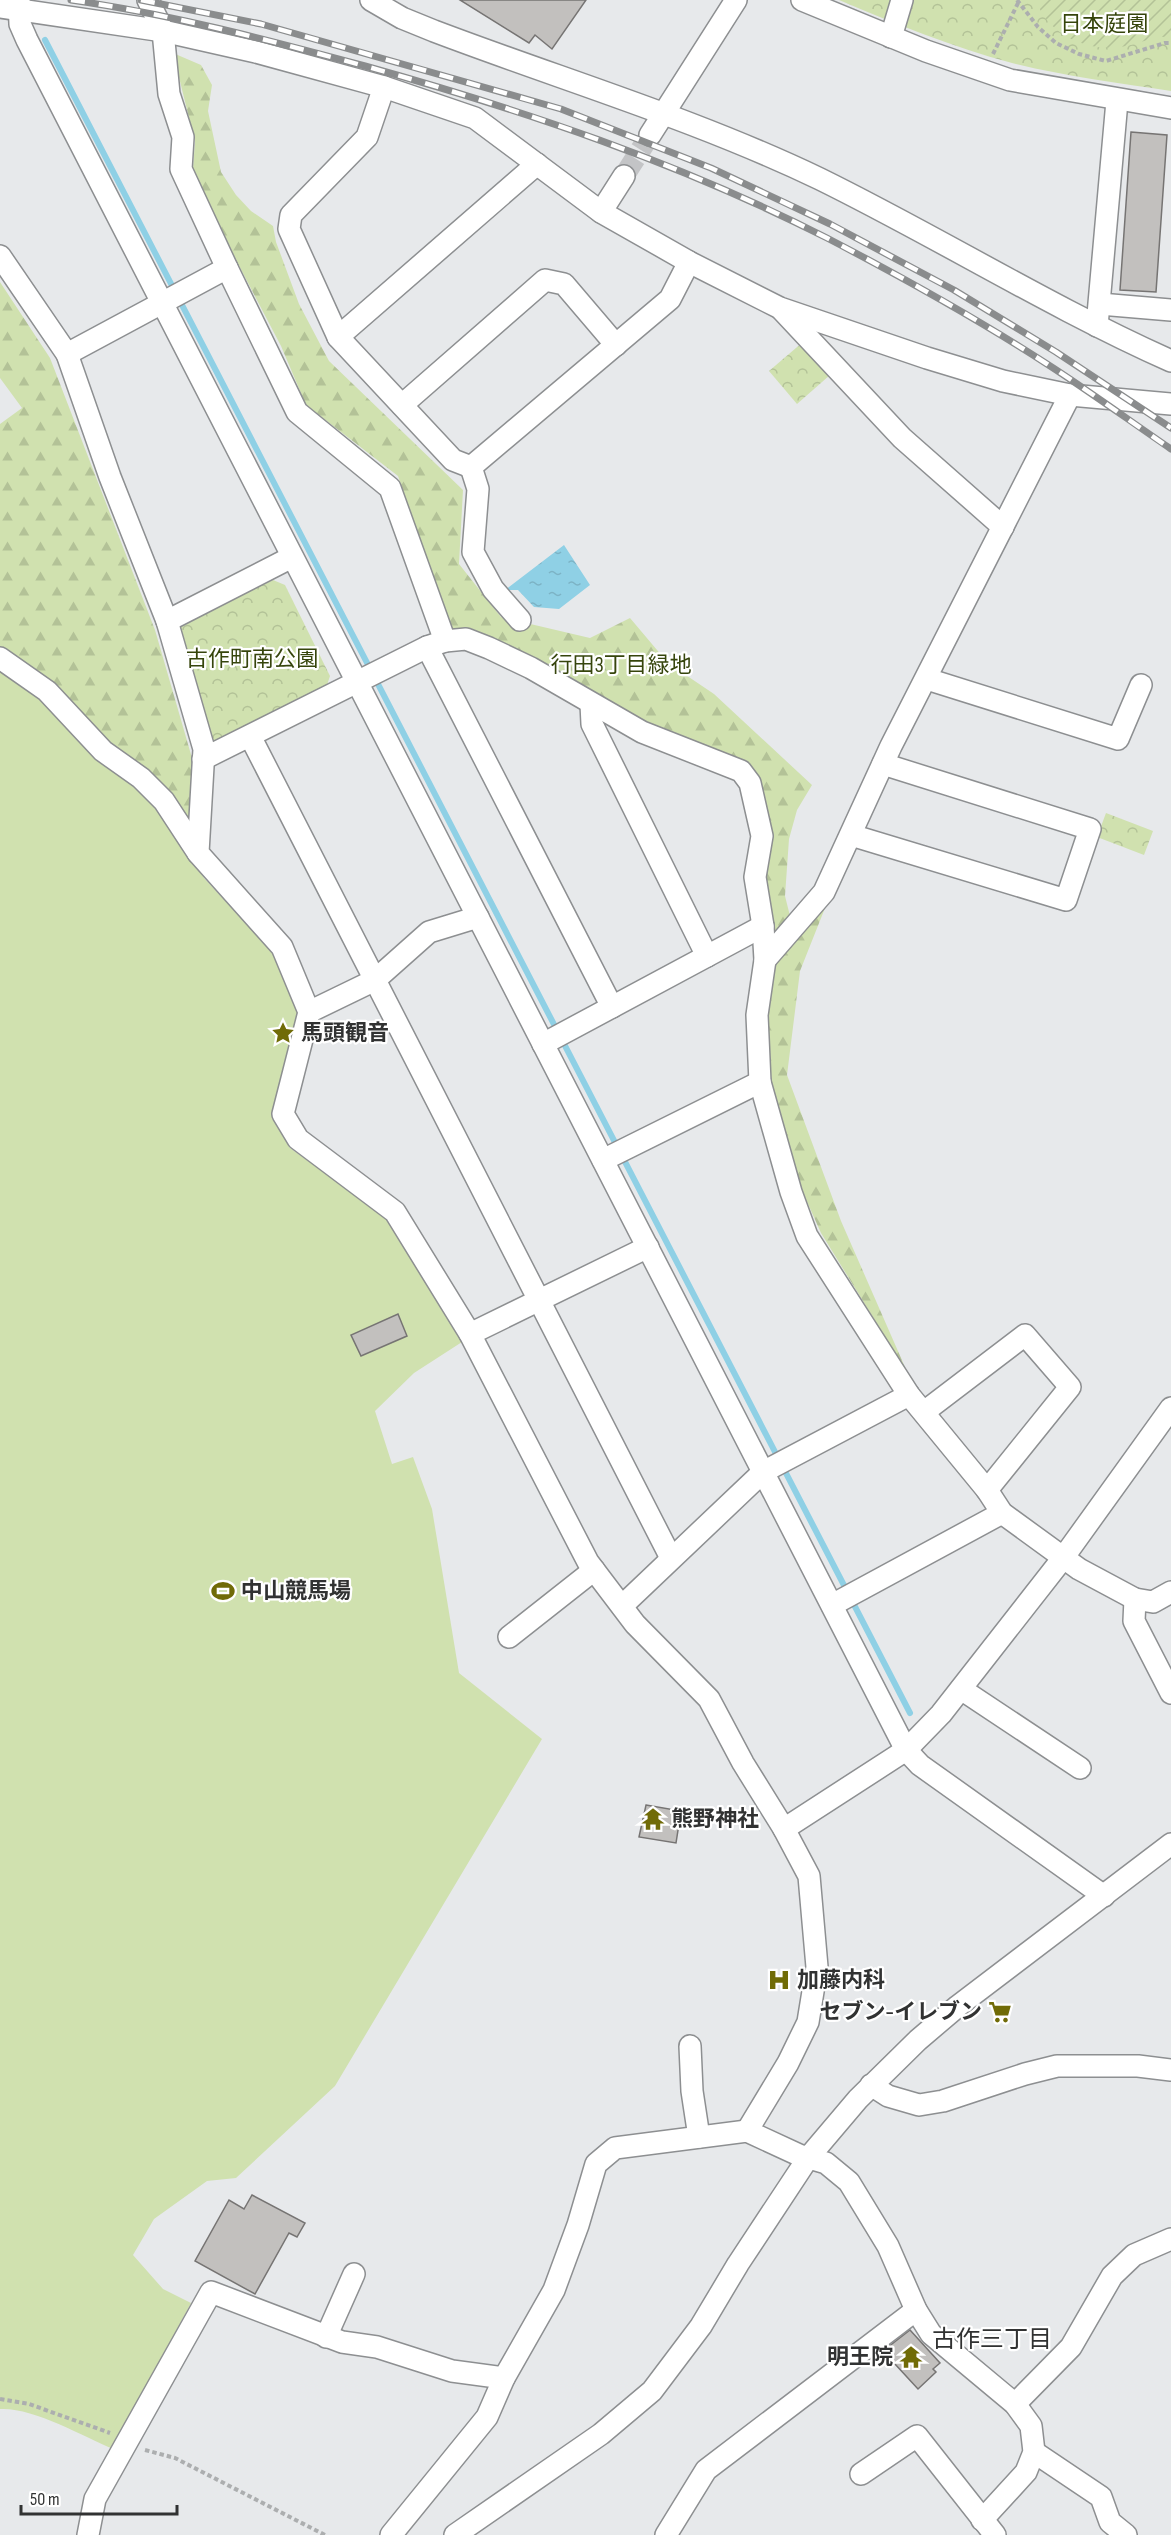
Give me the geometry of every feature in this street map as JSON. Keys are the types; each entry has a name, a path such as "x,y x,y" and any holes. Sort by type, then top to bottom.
{"street":[{"path":"148,0 163,31 169,94 183,136 181,169 297,412 390,488 436,644 612,1007"},
{"path":"371,0 402,18 434,31 664,112 821,180 1097,326 1171,361"},
{"path":"650,135 736,0"},
{"path":"802,0 829,5 891,37 1010,80 1171,108"},
{"path":"891,37 902,0"},
{"path":"12,5 163,31 256,52 384,87 475,118 602,212 689,262 780,308 1003,381 1070,395 1171,404"},
{"path":"12,5 27,40 161,303 906,1750 920,1765 1104,1896"},
{"path":"384,87 367,137 291,215 289,229 338,337 453,460 471,467"},
{"path":"1097,326 1117,100"},
{"path":"338,337 537,164"},
{"path":"602,212 624,176"},
{"path":"0,256 67,354 110,477 167,621 204,749 198,853"},
{"path":"471,467 670,299 689,262"},
{"path":"67,354 227,268"},
{"path":"402,405 545,280 564,284 616,345"},
{"path":"1100,304 1171,310"},
{"path":"780,308 902,438 1003,527"},
{"path":"765,960 824,892 883,764 1070,395"},
{"path":"471,467 478,489 473,552 493,590 520,620"},
{"path":"167,621 292,557"},
{"path":"203,759 436,644 466,639 531,668 642,732 741,771 750,783 762,836 755,878 763,926 765,960 757,1015 760,1082 791,1192 807,1236 909,1395 987,1490 1002,1513 1079,1569 1135,1599 1154,1602 1171,1592"},
{"path":"0,658 47,691 103,751 141,778 164,801 198,853 282,947 309,1012 283,1114 298,1139 394,1212 470,1334 538,1470 594,1570 635,1624 710,1699 743,1763 784,1829 809,1876 817,1967 808,2022 788,2063 747,2131"},
{"path":"927,679 1118,739 1141,685"},
{"path":"591,704 592,724 707,956"},
{"path":"250,736 671,1558"},
{"path":"850,835 1066,900 1090,829 883,764"},
{"path":"309,1012 375,980 429,932 478,917"},
{"path":"543,1044 763,926"},
{"path":"603,1160 760,1082"},
{"path":"470,1334 648,1247"},
{"path":"924,1412 1025,1335 1070,1387 987,1490"},
{"path":"622,1606 763,1472 909,1395"},
{"path":"784,1829 906,1750 941,1714 1063,1558 1171,1408"},
{"path":"832,1605 1002,1513"},
{"path":"509,1637 594,1570"},
{"path":"1135,1599 1134,1621 1171,1693"},
{"path":"961,1689 1080,1768"},
{"path":"455,2535 601,2434 652,2391 701,2326 738,2264 808,2158 871,2085 958,2006 1171,1844"},
{"path":"690,2046 692,2091 699,2137"},
{"path":"871,2085 888,2096 919,2105 943,2101 1057,2066 1138,2066 1171,2070"},
{"path":"391,2535 487,2417 504,2378 554,2290 578,2225 596,2164 615,2148 699,2137 747,2131 808,2158 826,2163 849,2182 888,2246 916,2310 931,2334 1015,2404 1030,2426 1034,2452 1026,2472 989,2527 917,2436 861,2474"},
{"path":"1015,2404 1071,2347 1112,2276 1134,2255 1167,2247"},
{"path":"326,2337 354,2274"},
{"path":"88,2535 95,2499 211,2292 342,2343 377,2347 452,2371 504,2378"},
{"path":"666,2535 706,2470 916,2310"},
{"path":"1034,2452 1101,2497 1110,2522 1126,2535"}],"path":[{"path":"984,72 1018,0 1038,27 1056,43 1079,54 1106,61 1171,43"},
{"path":"0,2399 29,2403 121,2437 127,2445 175,2458 325,2535"}],"green space":[{"path":"839,0 1171,0 1171,91 1032,68 990,57"},
{"name":"日本庭園","path":"1036,0 1171,0 1171,37 1158,37 1120,47 1094,47 1059,31 1041,12"},
{"name":"行田3丁目緑地","path":"173,53 201,65 212,85 208,111 221,172 236,195 251,211 273,226 276,242 299,304 329,361 463,490 459,564 501,617 590,638 630,618 668,663 714,694 812,785 797,810 789,839 785,896 795,936 827,903 800,971 787,1075 841,1221 908,1374 821,1233 800,1186 768,1071 770,927 766,873 772,833 758,783 746,761 647,725 539,661 449,627 398,476 306,405 281,346 236,260 193,168 195,142"},
{"path":"0,282 50,358 155,630 192,758 192,829 164,786 108,742 47,677 0,647 0,424 22,408 0,378"},
{"path":"803,342 830,375 797,404 769,371"},
{"name":"古作町南公園","path":"273,580 285,585 330,676 325,691 212,750 175,627"},
{"name":"中山競馬場","path":"0,668 44,699 138,783 188,850 204,878 278,958 299,1011 272,1118 290,1148 389,1219 462,1342 414,1373 375,1411 392,1464 413,1457 432,1509 459,1673 542,1739 335,2086 236,2178 207,2181 154,2219 133,2255 163,2289 191,2303 113,2449 42,2417 0,2409"},
{"path":"1106,813 1153,831 1144,855 1097,837"}],"water":[{"path":"564,545 590,585 559,609 534,607 518,590 505,590"}],"building":[{"path":"460,0 586,0 552,49 535,35 529,43"},
{"path":"1131,132 1167,135 1156,292 1120,290"},
{"path":"398,1314 407,1336 361,1356 351,1335"},
{"name":"熊野神社","path":"646,1805 681,1811 676,1843 639,1837"},
{"path":"252,2195 305,2223 297,2237 289,2233 255,2294 195,2261 229,2200 244,2209"},
{"name":"明王院","path":"910,2330 940,2363 933,2369 936,2372 918,2389 883,2351"}],"waterway":[{"path":"45,40 910,1713"}],"tunnel":[{"path":"624,176 650,135"}],"railway":[{"path":"71,0 182,20 365,66 542,120 658,162 771,211 911,283 1047,364 1171,449"},
{"path":"141,0 261,24 561,109 711,168 830,224 954,290 1056,352 1171,428"}],"place":[{"name":"馬頭観音","path":"283,1033"},
{"name":"中山競馬場","path":"223,1591"},
{"name":"熊野神社","path":"653,1819"},
{"name":"加藤内科","path":"779,1980"},
{"name":"セブン-イレブン","path":"1000,2012"},
{"name":"明王院","path":"911,2357"}],"district":[{"name":"古作三丁目","path":"992,2339"}]}
